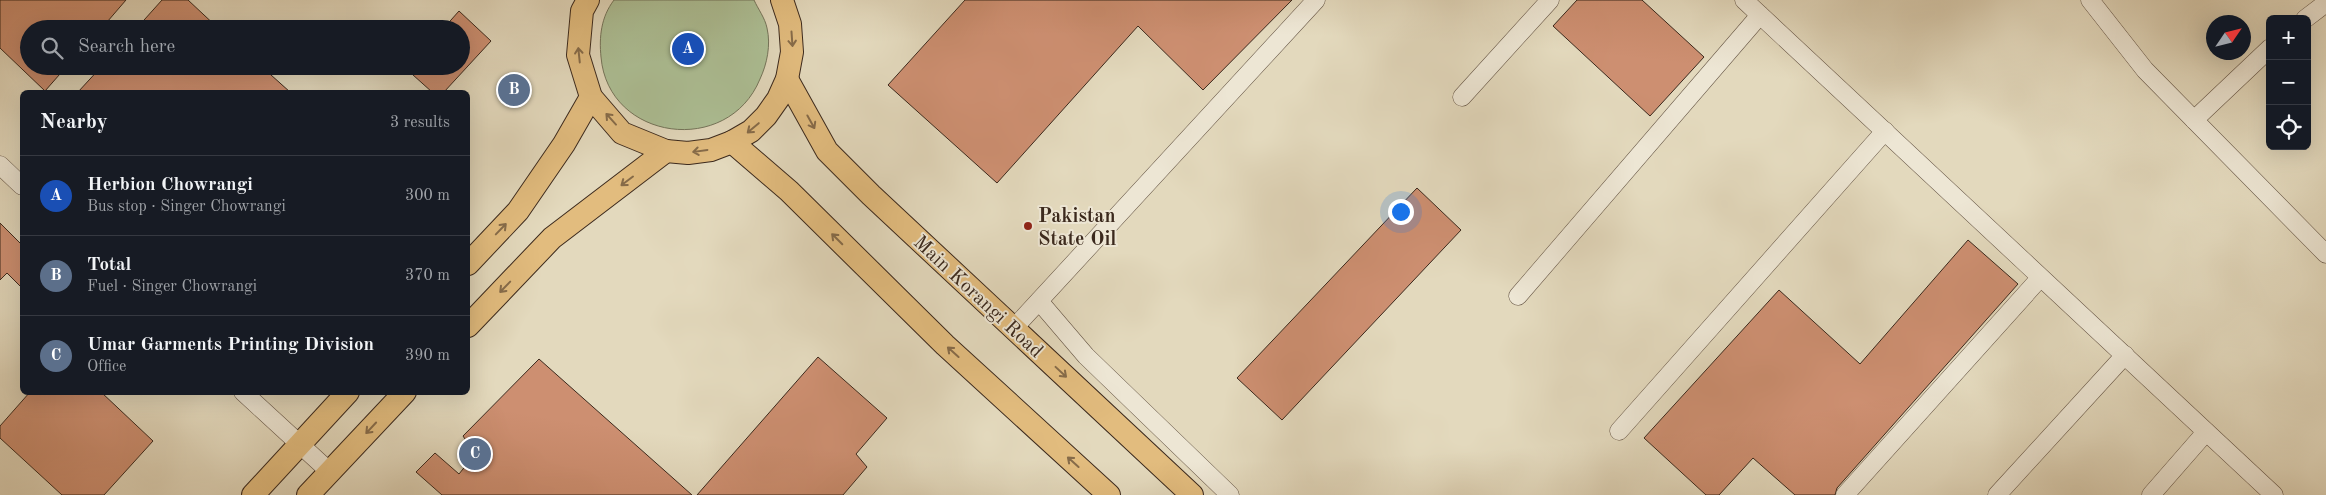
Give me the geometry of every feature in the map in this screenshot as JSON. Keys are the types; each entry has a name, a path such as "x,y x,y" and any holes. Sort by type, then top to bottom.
{"main road":[{"path":"581,4 578,55 591,97 622,132 666,151 688,153 711,150 732,142 750,131 766,116 778,99 787,79 792,52 790,24 782,0"},
{"name":"Main Korangi Road","path":"787,79 827,151 871,195 1192,495"},
{"path":"470,262 518,211 564,144 591,97"},
{"path":"732,142 789,191 945,345 1109,495"},
{"path":"470,324 552,238 666,151"},
{"path":"253,495 345,395"},
{"path":"308,495 402,395"}],"street":[{"path":"1014,328 1316,0"},
{"path":"1462,97 1550,0"},
{"path":"1744,0 2274,495"},
{"path":"2090,0 2145,70 2326,254"},
{"path":"2310,15 2326,3"},
{"path":"1518,296 1760,15"},
{"path":"2194,120 2266,52"},
{"path":"1619,431 1885,131"},
{"path":"0,165 20,184"},
{"path":"1845,495 2040,278"},
{"path":"1039,301 1086,356 1230,495"},
{"path":"1997,495 2125,355"},
{"path":"246,395 330,472"},
{"path":"2151,495 2206,432"}],"green space":[{"path":"614,0 754,0 766,24 768,48 765,67 760,79 744,104 723,120 697,128 671,129 646,121 624,107 609,85 601,57 602,27 606,13"}],"building":[{"path":"0,0 126,0 109,20 20,20 20,67 0,48"},
{"path":"162,0 188,0 209,20 144,20"},
{"path":"965,0 1292,0 1203,90 1138,26 997,183 888,85"},
{"path":"1577,0 1642,0 1704,57 1650,116 1553,26"},
{"path":"459,11 469,20 451,20"},
{"path":"470,21 491,41 470,64"},
{"path":"28,75 59,75 44,90"},
{"path":"94,75 271,75 288,90 80,90"},
{"path":"413,75 460,75 446,90 430,90"},
{"path":"1417,188 1461,230 1282,420 1237,378"},
{"path":"0,223 20,243 20,286 7,273 0,280"},
{"path":"1968,240 2018,284 1837,488 1835,495 1795,495 1753,458 1719,495 1706,495 1644,438 1779,290 1860,364"},
{"path":"818,357 887,418 856,454 867,467 843,495 697,495"},
{"path":"539,359 692,495 442,495 416,472 435,453 459,474 475,454 463,436"},
{"path":"27,395 104,395 153,441 104,495 62,495 0,438 0,426"}],"place":[{"name":"Herbion Chowrangi","path":"688,49"},
{"name":"Total","path":"514,90"},
{"name":"Pakistan State Oil","path":"1028,226"},
{"name":"Umar Garments Printing Division","path":"475,454"}]}
